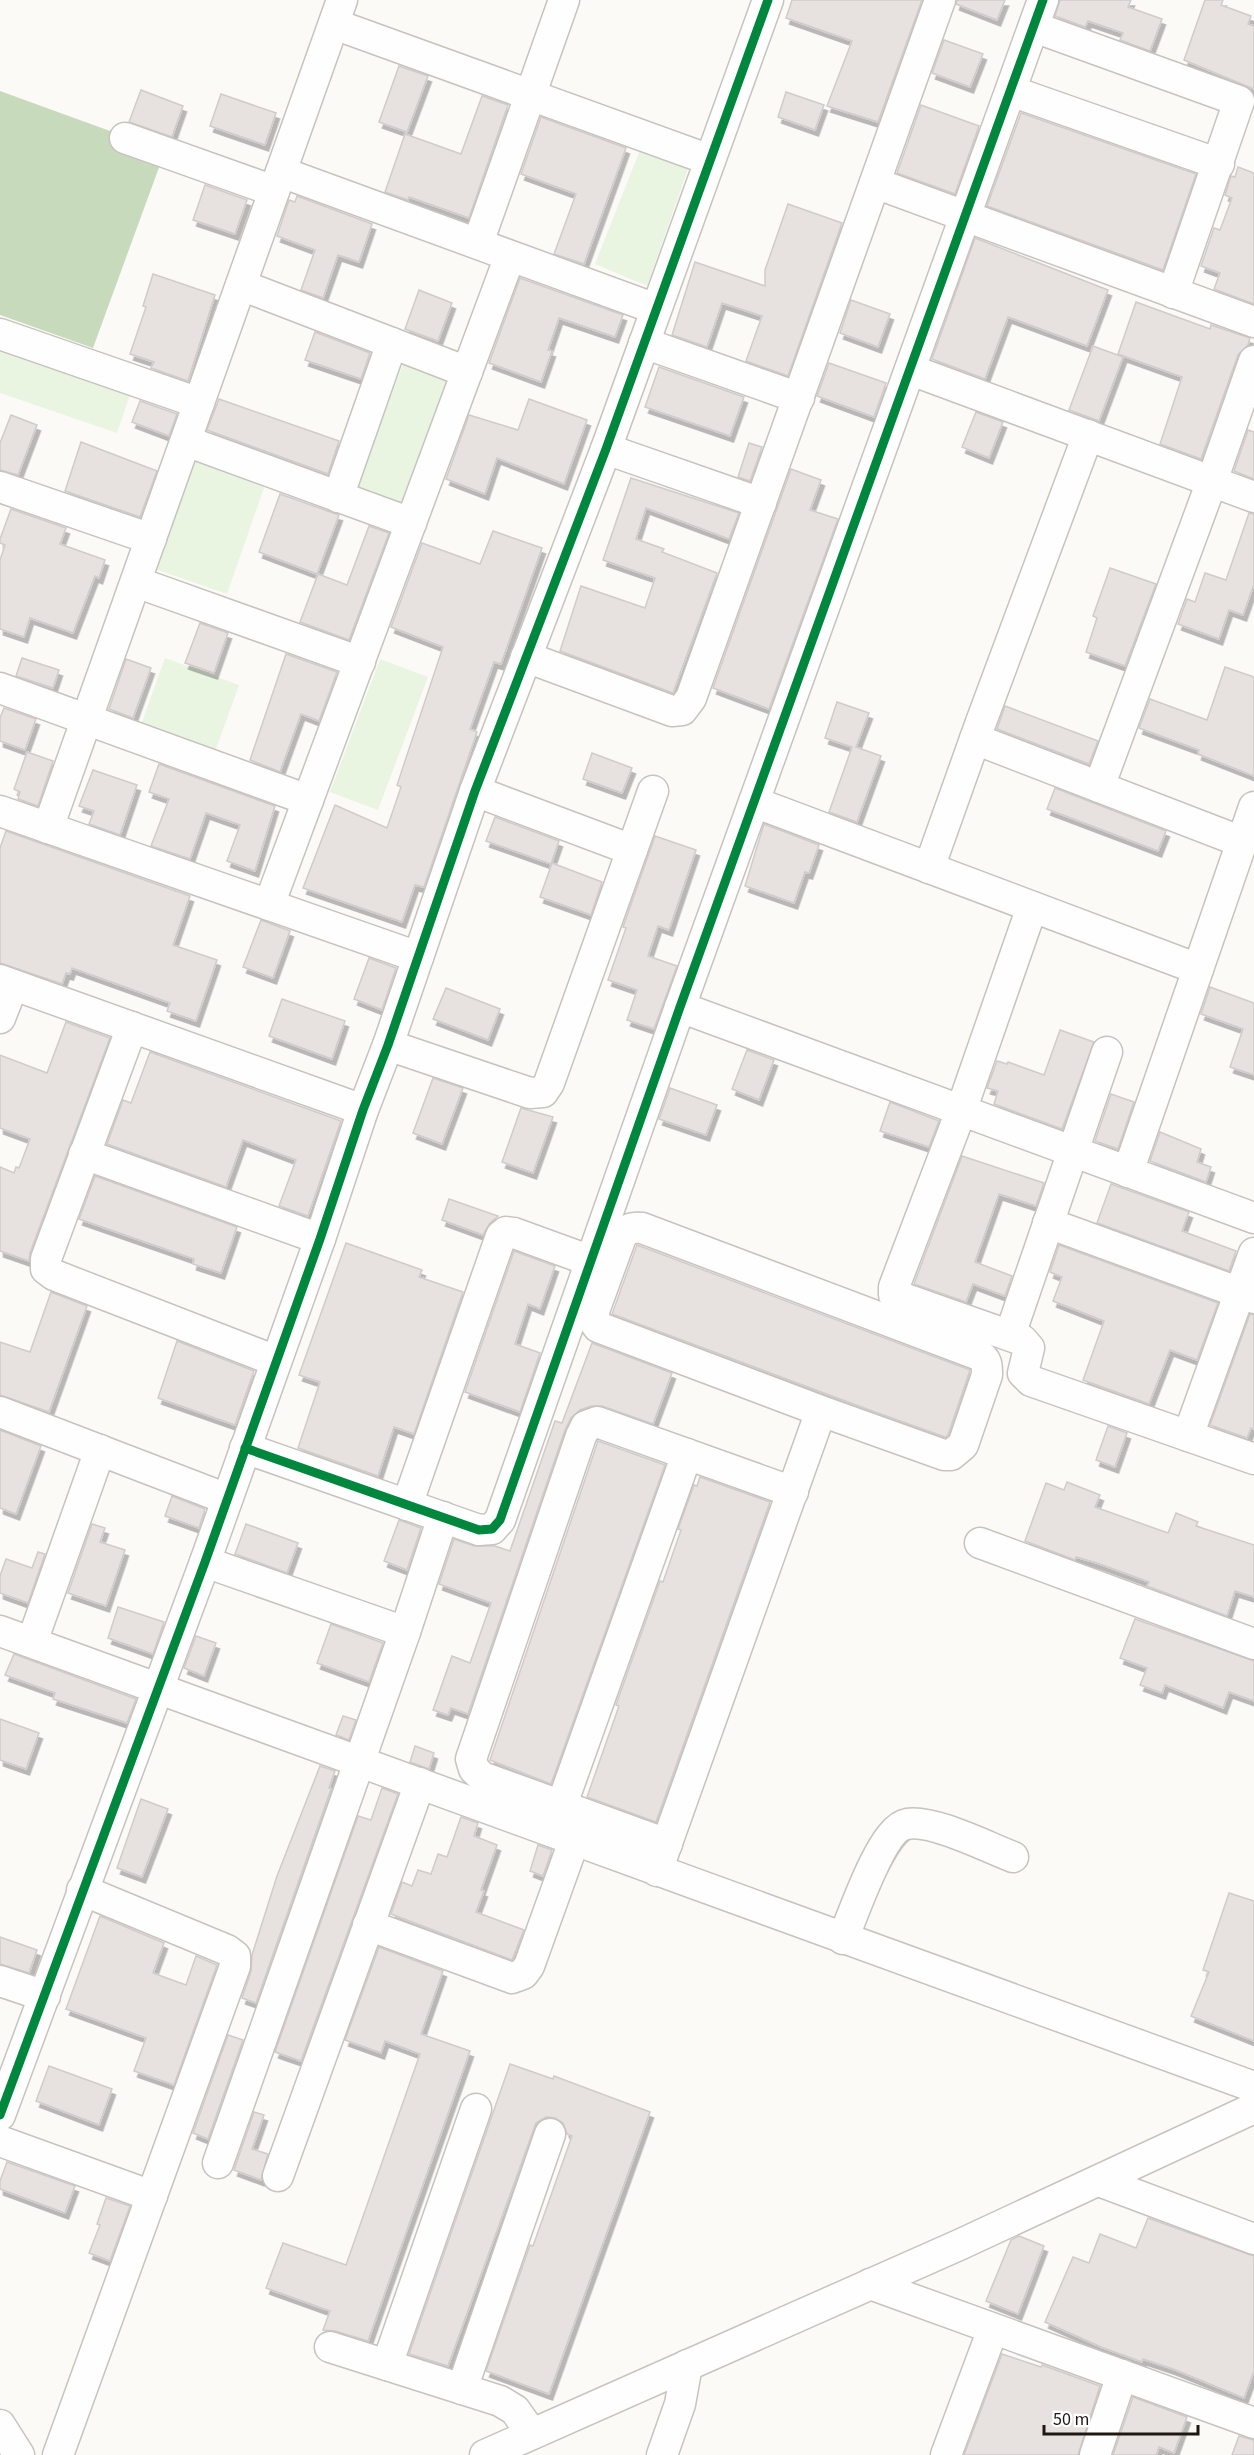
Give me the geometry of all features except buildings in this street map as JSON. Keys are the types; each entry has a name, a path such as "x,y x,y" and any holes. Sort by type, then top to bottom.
{"street":[{"path":"478,243 564,0"},
{"path":"0,2115 205,1562 320,1239 363,1110 388,1045 475,791 606,449 768,0"},
{"path":"526,657 672,711 682,710 692,698 940,0"},
{"path":"48,828 338,12 530,95 710,160"},
{"path":"245,1448 479,1530 492,1529 500,1520 680,1007 967,217 1038,14 1239,101 1173,293"},
{"path":"1011,91 1219,164"},
{"path":"125,138 478,243 656,309"},
{"path":"875,183 1254,322"},
{"path":"269,905 510,256"},
{"path":"241,285 467,372"},
{"path":"0,334 199,403"},
{"path":"338,497 392,343"},
{"path":"644,343 799,398"},
{"path":"1099,787 1254,361"},
{"path":"911,370 1254,497"},
{"path":"929,868 1088,435"},
{"path":"186,441 411,523"},
{"path":"606,449 761,503"},
{"path":"3,496 151,539"},
{"path":"136,582 360,662"},
{"path":"0,688 308,800"},
{"path":"975,739 1242,842"},
{"path":"475,791 632,850"},
{"path":"388,1045 530,1093 543,1092 549,1083 653,791"},
{"path":"754,802 1198,969"},
{"path":"1128,1172 1254,807"},
{"path":"0,811 418,957"},
{"path":"1032,907 961,1111 893,1292 898,1298 1022,1340 1029,1348 1023,1373 1026,1378 1254,1459"},
{"path":"0,1018 6,982 363,1110"},
{"path":"680,1007 1254,1218"},
{"path":"132,1027 46,1259 46,1269 54,1275 276,1361"},
{"path":"1010,1335 1107,1052"},
{"path":"84,1155 320,1239"},
{"path":"1048,1223 1247,1295"},
{"path":"633,1227 642,1228 985,1359 987,1375 963,1445 951,1455 944,1455 821,1411 598,1327 594,1321 594,1311 621,1237 626,1230 633,1227"},
{"path":"406,1505 501,1236 506,1232 514,1233 591,1261"},
{"path":"1188,1436 1247,1295 1254,1253"},
{"path":"662,1858 821,1411"},
{"path":"0,1412 227,1498"},
{"path":"793,1492 597,1422 586,1426 471,1759 474,1770 482,1777 561,1807 662,1858 843,1939 1252,2087"},
{"path":"32,1642 100,1450"},
{"path":"561,1807 687,1454"},
{"path":"218,2163 405,1632 443,1517"},
{"path":"980,1543 1254,1644"},
{"path":"205,1562 405,1632"},
{"path":"0,1631 574,1840 662,1858"},
{"path":"278,2176 420,1783"},
{"path":"843,1939 882,1847 892,1833 905,1824 922,1824 940,1828 1013,1857"},
{"path":"368,1925 512,1978 523,1974 529,1966 574,1840"},
{"path":"58,2455 235,1966 235,1956 227,1950 82,1890"},
{"path":"0,1981 45,1996"},
{"path":"490,2454 1099,2181 1252,2087"},
{"path":"387,2365 476,2109"},
{"path":"462,2389 550,2134"},
{"path":"0,2141 152,2196"},
{"path":"1099,2181 1254,2239"},
{"path":"870,2284 1254,2423"},
{"path":"946,2455 993,2329"},
{"path":"330,2348 500,2401 515,2410 532,2434"},
{"path":"662,2455 680,2404 687,2365"},
{"path":"1095,2455 1122,2376"},
{"path":"0,2425 19,2455"}],"green space":[{"path":"0,91 165,151 93,348 0,315"},
{"path":"640,150 688,169 647,286 595,264"},
{"path":"0,347 131,392 117,433 0,393"},
{"path":"405,359 453,377 403,510 355,492"},
{"path":"194,460 265,485 227,594 155,569"},
{"path":"165,658 239,685 216,749 142,722"},
{"path":"380,659 428,677 378,810 330,792"}],"cycle path":[{"path":"0,2115 205,1562 320,1239 363,1110 388,1045 475,791 606,449 768,0"},
{"path":"245,1448 479,1530 492,1529 500,1520 680,1007 1043,0"}]}
